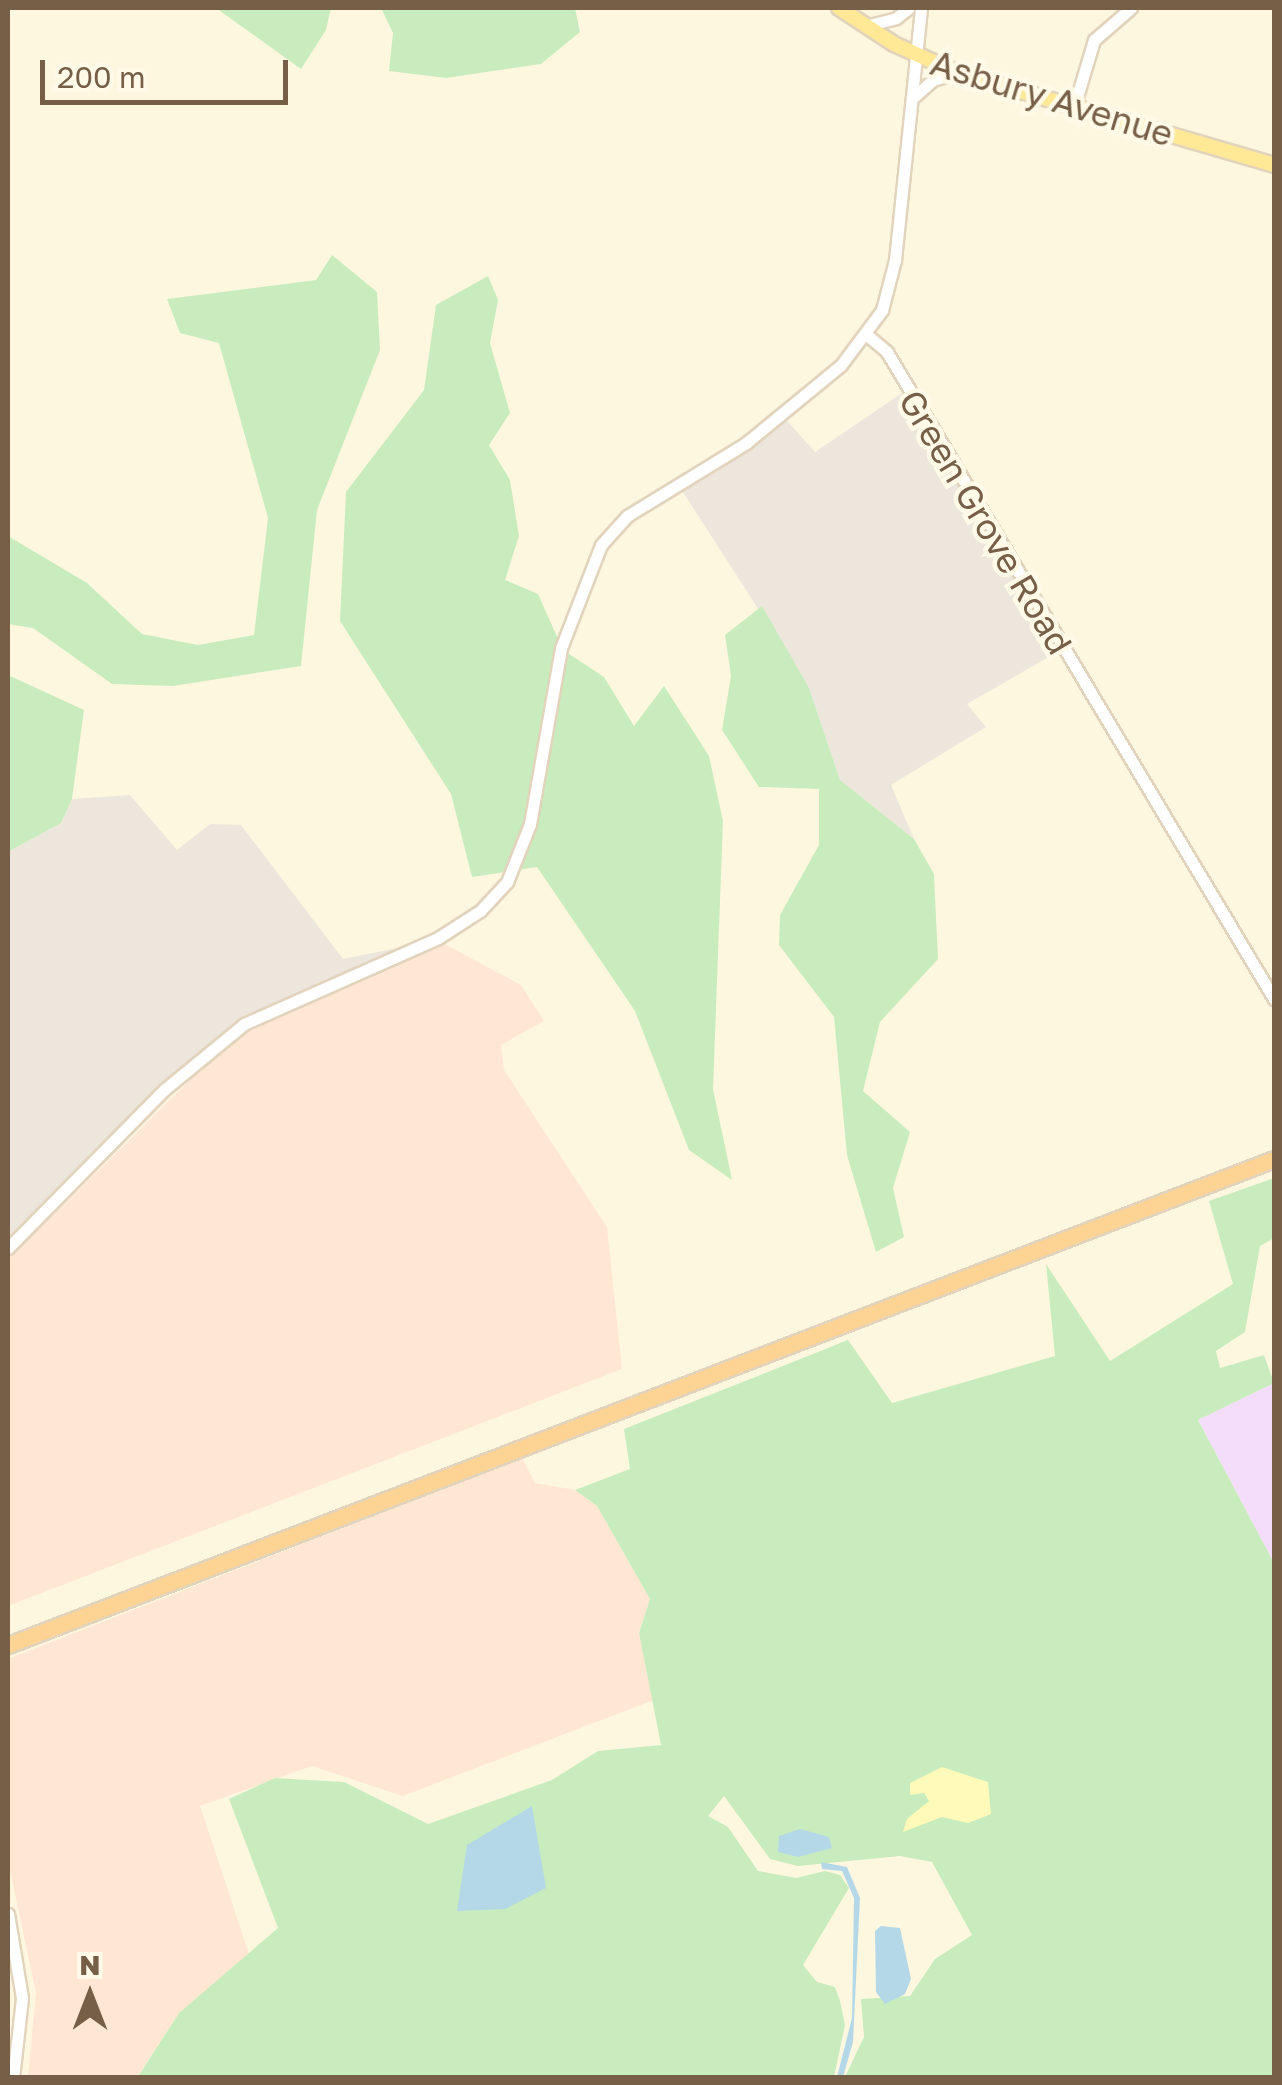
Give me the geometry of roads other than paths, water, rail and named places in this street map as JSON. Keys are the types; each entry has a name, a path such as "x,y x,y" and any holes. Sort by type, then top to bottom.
{"highway":[{"path":"8,1645 1274,1159"}],"main road":[{"name":"Asbury Avenue","path":"839,8 916,56 956,72 1274,165"}],"street":[{"path":"865,26 909,8"},
{"path":"8,1248 165,1089 244,1024 438,938 488,905 525,843 561,648 601,545 635,510 759,433 867,335 892,280 915,96 921,8"},
{"path":"1074,108 1094,40 1131,8"},
{"path":"915,96 933,80 956,72"},
{"name":"Green Grove Road","path":"867,335 887,352 1274,999"},
{"path":"8,1914 22,1998 13,2078"}],"water":[{"path":"532,1806 546,1888 505,1909 457,1911 467,1845"},
{"path":"800,1829 829,1837 832,1848 798,1857 778,1852 779,1836"},
{"path":"821,1862 847,1867 860,1898 853,2042 843,2077 837,2077 852,2018 854,1898 842,1871 822,1869"},
{"path":"881,1926 900,1928 911,1979 905,1994 885,2004 876,1992 875,1931"}]}
